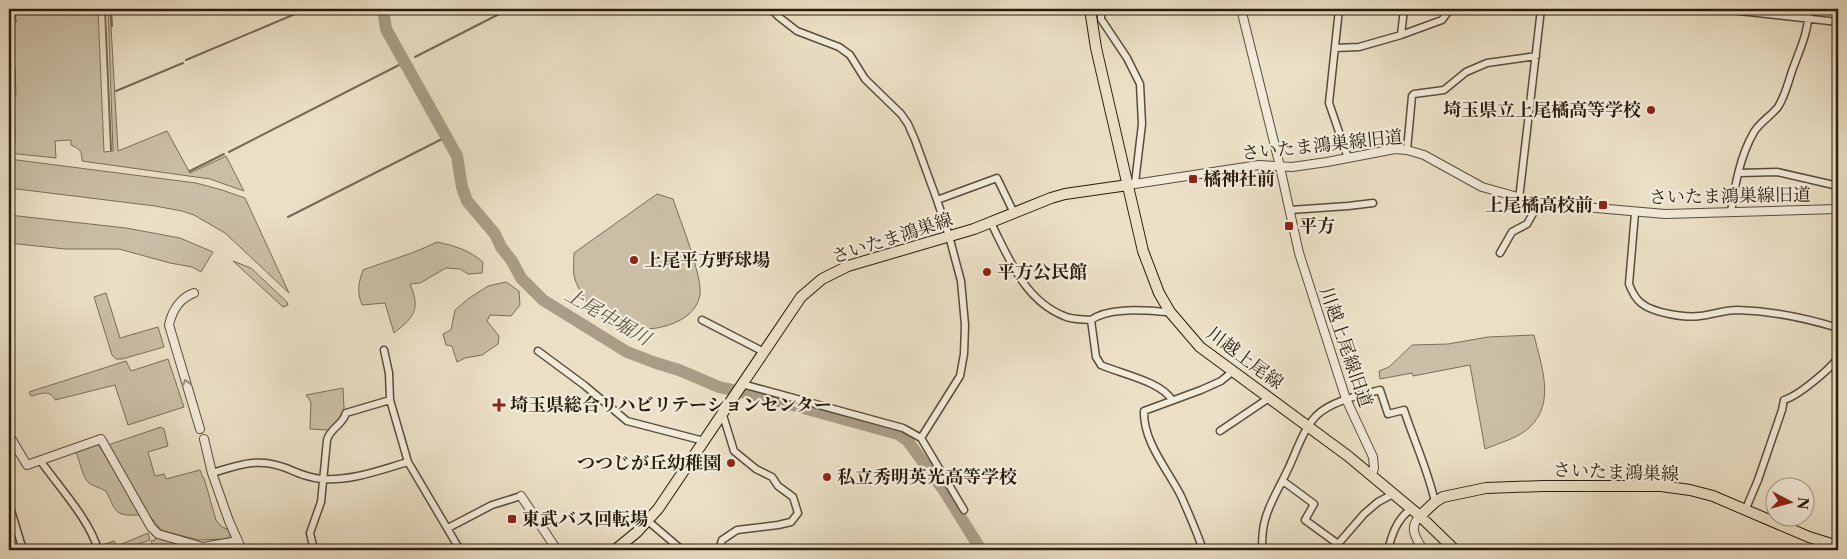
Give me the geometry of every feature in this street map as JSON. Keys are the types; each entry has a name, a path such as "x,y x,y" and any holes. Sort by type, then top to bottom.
{"main road":[{"name":"川越上尾線","path":"1090,9 1096,48 1132,184 1137,228 1148,266 1159,293 1170,312 1200,347 1309,426 1372,475 1420,516 1455,550"},
{"name":"さいたま鴻巣線","path":"615,550 648,521 665,499 801,297 822,279 848,266 991,223 1050,198 1132,184"},
{"name":"さいたま鴻巣線","path":"1420,516 1435,502 1448,495 1486,488 1641,486 1677,488 1701,492 1837,548"}],"street":[{"path":"771,9 778,17 797,31 839,47 850,55 864,80 901,114 912,134 949,236 961,281 965,325 964,354 960,376 921,438"},
{"path":"1101,9 1102,19 1127,58 1140,84 1142,124 1132,184"},
{"path":"1241,9 1280,166"},
{"path":"1339,9 1329,104 1348,158"},
{"path":"1401,35 1404,9"},
{"path":"1335,48 1359,47 1401,35 1442,20 1450,9"},
{"path":"1519,198 1541,9"},
{"path":"1721,9 1809,17 1838,22"},
{"path":"1731,212 1745,151 1755,131 1778,106 1785,91 1800,51 1809,17 1808,9"},
{"path":"1407,150 1412,96 1414,94 1444,90 1466,72 1488,63 1536,56"},
{"name":"さいたま鴻巣線旧道","path":"1132,184 1250,166 1292,167 1385,150 1407,150 1438,161 1482,188 1539,203 1635,213 1679,215 1838,209"},
{"name":"川越上尾線旧道","path":"1280,166 1303,266 1346,399 1373,457 1374,468 1372,475"},
{"path":"1739,173 1777,172 1838,186"},
{"path":"936,200 997,178 1014,213"},
{"path":"1290,210 1373,203"},
{"path":"1500,253 1512,232 1527,224 1539,203"},
{"path":"1635,213 1629,284 1633,294 1646,306 1682,316 1699,316 1737,310 1770,312 1796,316 1838,328"},
{"path":"991,223 1018,277 1030,292 1046,306 1064,316 1091,320 1096,316 1109,312 1170,312"},
{"path":"194,293 184,297 170,318 169,325 200,429"},
{"path":"702,320 764,352"},
{"path":"1091,320 1096,357 1101,365 1155,385 1172,400"},
{"path":"384,350 389,373 390,400 408,462 460,550"},
{"path":"538,351 584,385 627,421 704,440"},
{"path":"1746,510 1758,480 1784,400 1792,397 1838,358"},
{"path":"1203,550 1181,496 1156,452 1147,430 1144,411 1214,384 1232,372"},
{"path":"738,389 903,428 921,438 964,510"},
{"path":"1262,550 1262,534 1265,520 1278,486 1283,481 1309,426 1317,415 1346,399 1380,390 1388,414 1404,410 1427,470 1435,502"},
{"path":"1220,431 1269,398"},
{"path":"314,550 310,533 321,502 328,436 341,423 346,413 390,400"},
{"path":"719,550 722,540 737,530 791,522 798,513 794,498 778,486 772,477 756,469 734,451 722,412"},
{"path":"9,435 26,465 100,440 151,526 158,534 203,547 238,541"},
{"path":"204,439 212,474 228,521 242,550"},
{"path":"40,460 86,524 98,550"},
{"path":"212,474 251,462 285,468 300,475 324,480 368,474 408,462"},
{"path":"1283,481 1314,504 1305,520 1338,544 1364,514 1378,502 1393,494"},
{"path":"448,528 492,505 521,496 557,550"},
{"path":"10,507 23,550"},
{"path":"1388,550 1398,523 1402,516 1411,509"},
{"path":"1420,516 1413,526 1414,534 1423,550"},
{"path":"648,521 682,550"}],"shaded area":[{"path":"15,9 98,9 104,152 113,151 108,9 110,9 118,151 167,131 190,173 226,156 244,191 210,179 82,161 81,153 71,145 71,140 55,141 56,158 9,153 9,144 11,144 11,141 15,142 14,95 16,95 12,26 17,21"},
{"path":"9,159 196,183 245,198 289,293 225,233 194,215 155,206 9,188"},
{"name":"上尾平方野球場","path":"657,194 673,199 695,262 700,295 695,307 675,323 646,329 618,327 607,322 591,308 583,295 574,276 574,253"},
{"path":"9,215 126,228 180,238 213,252 201,272 192,267 119,249 65,249 9,243"},
{"path":"437,242 462,249 478,258 483,262 482,273 468,274 460,269 446,268 420,283 410,284 415,300 414,312 394,333 385,303 362,305 359,288 363,270"},
{"path":"233,261 251,268 288,305 283,307"},
{"path":"506,282 519,291 520,305 511,316 490,315 487,321 499,336 498,344 482,355 465,358 457,362 452,346 446,345 443,334 451,330 455,310 488,286"},
{"path":"106,293 120,338 158,327 164,347 116,359 112,355 94,297"},
{"path":"1534,335 1543,371 1545,395 1543,406 1538,417 1525,431 1485,449 1470,365 1413,376 1412,373 1380,379 1379,371 1389,367 1412,345 1448,344 1488,337"},
{"path":"168,359 184,407 128,425 115,385 55,400 48,393 31,396 29,392 126,361 131,371"},
{"path":"343,388 344,408 338,421 328,430 310,429 311,402 306,395"},
{"path":"161,427 164,429 168,446 148,452 155,476 164,474 166,479 200,470 216,520 222,527 230,530 230,537 198,540 161,530 149,515 108,445"},
{"path":"98,444 141,515 121,514 115,509 106,491 86,480 76,452"},
{"path":"148,533 150,540 135,545 137,550 100,550 99,546 114,541 117,546"},
{"path":"156,537 176,543 171,550 154,550 151,541 155,540"}],"waterway":[{"path":"105,9 111,150"},
{"path":"111,9 112,26"},
{"path":"186,60 307,9"},
{"name":"上尾中堀川","path":"383,9 386,29 457,156 462,187 467,201 495,234 521,278 543,300 627,352 679,370 719,387 767,398 898,434 907,440 945,492 981,550"},
{"path":"415,57 509,9"},
{"path":"116,91 183,63"},
{"path":"229,152 399,65"},
{"path":"288,217 442,139"},
{"path":"190,171 224,154"}],"place":[{"name":"埼玉県立上尾橘高等学校","path":"1651,110"},
{"name":"橘神社前","path":"1193,179"},
{"name":"上尾橘高校前","path":"1603,205"},
{"name":"平方","path":"1289,226"},
{"name":"上尾平方野球場","path":"634,260"},
{"name":"平方公民館","path":"987,272"},
{"name":"埼玉県総合リハビリテーションセンター","path":"499,405"},
{"name":"つつじが丘幼稚園","path":"731,463"},
{"name":"私立秀明英光高等学校","path":"827,477"},
{"name":"東武バス回転場","path":"512,519"}]}
